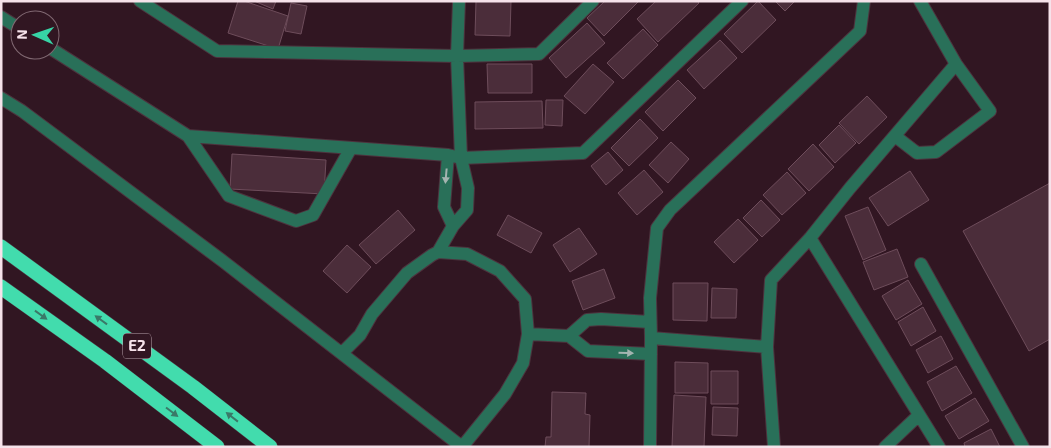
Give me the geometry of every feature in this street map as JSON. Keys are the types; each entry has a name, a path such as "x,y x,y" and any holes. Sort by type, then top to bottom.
{"highway":[{"name":"E2","path":"1,247 185,381 270,447"},
{"name":"E2","path":"1,287 105,361 217,447"}],"street":[{"path":"140,1 217,51 457,56 539,54 594,1"},
{"path":"342,353 360,335 372,314 407,272 438,252 453,226 467,210 468,188 461,158 457,56 459,1"},
{"path":"188,136 448,155 461,158 583,153 742,1"},
{"path":"895,136 917,153 936,152 990,111 956,64 920,1"},
{"path":"650,447 650,298 657,228 670,210 860,31 866,2"},
{"path":"60,54 188,136 229,196 296,221 313,215 351,148"},
{"path":"774,447 767,347 771,280 810,238 956,64"},
{"path":"1,98 30,116 342,353 462,447 505,394 523,363 528,334 524,298 500,271 467,254 438,252"},
{"path":"448,155 444,207 453,226"},
{"path":"810,238 940,447"},
{"path":"921,264 1023,447"},
{"path":"569,336 587,320 650,322"},
{"path":"528,334 569,336 588,351 651,354"},
{"path":"651,338 767,347"},
{"path":"885,447 919,415"}],"building":[{"path":"238,1 244,1 288,16 278,49 228,33"},
{"path":"254,1 276,1 273,9"},
{"path":"476,1 511,1 510,36 475,35"},
{"path":"605,1 639,1 604,36 587,18"},
{"path":"656,1 697,1 699,3 658,42 637,19"},
{"path":"758,1 776,20 742,53 724,34"},
{"path":"775,1 795,1 785,11"},
{"path":"291,3 307,6 301,34 285,31"},
{"path":"587,23 605,43 566,78 549,58"},
{"path":"643,29 658,45 623,79 607,63"},
{"path":"720,40 737,58 704,89 687,70"},
{"path":"487,64 532,64 532,93 488,93"},
{"path":"593,64 614,82 585,114 564,96"},
{"path":"678,80 696,98 663,131 645,112"},
{"path":"867,96 887,117 859,144 839,123"},
{"path":"546,100 563,100 562,126 545,125"},
{"path":"542,101 543,128 475,129 475,102"},
{"path":"640,119 658,138 629,166 611,148"},
{"path":"839,125 856,143 835,163 819,145"},
{"path":"671,142 689,159 668,183 649,165"},
{"path":"813,144 834,167 809,191 788,169"},
{"path":"608,152 623,170 606,185 591,166"},
{"path":"232,154 326,160 324,194 230,189"},
{"path":"644,170 663,192 637,215 618,193"},
{"path":"910,171 929,200 888,226 869,198"},
{"path":"787,172 806,193 782,215 763,195"},
{"path":"1050,183 1050,339 1029,351 963,231"},
{"path":"761,200 780,220 762,237 743,218"},
{"path":"868,207 886,250 863,260 845,216"},
{"path":"398,210 415,230 376,264 359,245"},
{"path":"508,215 542,233 531,253 497,235"},
{"path":"738,219 758,240 734,263 714,242"},
{"path":"579,228 597,254 570,272 553,245"},
{"path":"347,245 371,267 347,293 323,271"},
{"path":"897,249 908,277 874,290 863,262"},
{"path":"604,269 615,298 583,310 572,281"},
{"path":"908,280 922,304 896,320 882,296"},
{"path":"673,283 708,283 707,321 673,320"},
{"path":"712,288 737,289 736,318 711,318"},
{"path":"923,307 936,331 911,346 898,322"},
{"path":"941,336 953,359 928,373 916,350"},
{"path":"675,362 708,363 708,393 675,393"},
{"path":"956,366 972,393 942,411 927,382"},
{"path":"711,371 738,371 738,404 711,404"},
{"path":"552,392 586,393 585,414 590,415 589,447 545,447 546,437 551,437"},
{"path":"674,395 706,397 704,447 672,447"},
{"path":"975,398 989,421 959,439 945,416"},
{"path":"713,407 738,408 737,436 712,435"},
{"path":"991,429 1000,447 965,447 964,443"}]}
